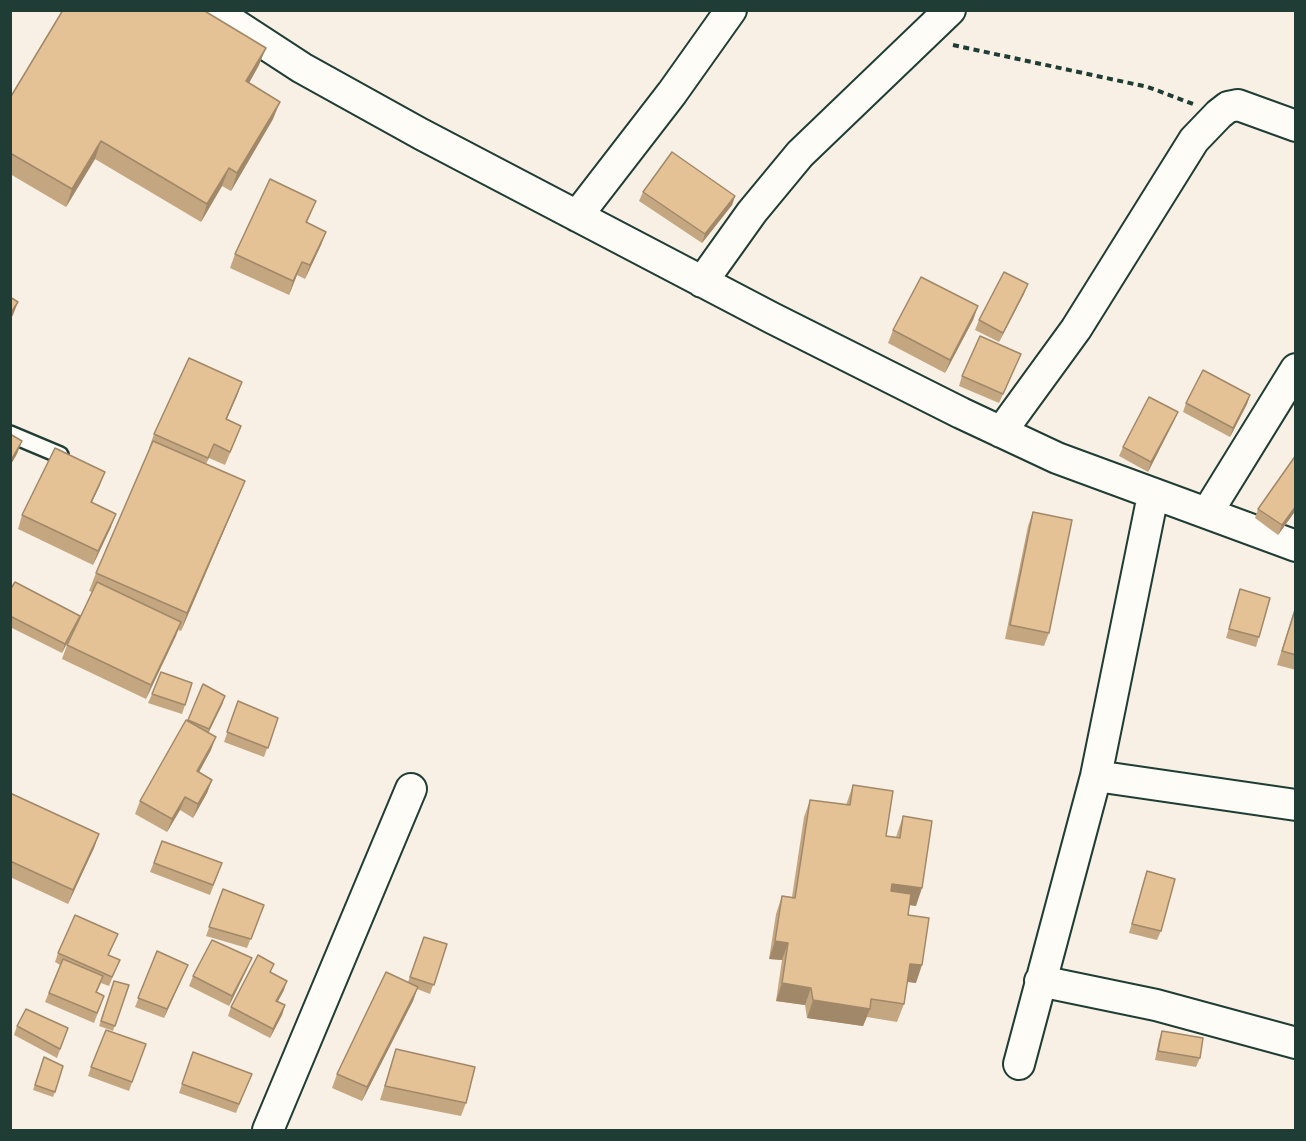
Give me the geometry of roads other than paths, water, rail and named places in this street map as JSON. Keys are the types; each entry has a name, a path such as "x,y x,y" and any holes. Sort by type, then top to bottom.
{"street":[{"path":"213,10 302,68 577,216 702,282 1001,432 1057,458 1296,546"},
{"path":"577,216 679,84 731,10"},
{"path":"702,282 753,212 800,154 950,10"},
{"path":"1001,432 1076,329 1194,140 1219,114 1228,107 1238,105 1296,126"},
{"path":"1207,513 1296,369"},
{"path":"1019,1064 1096,776 1153,495"},
{"path":"1096,776 1296,805"},
{"path":"268,1131 411,789"},
{"path":"1040,981 1156,1005 1296,1043"}],"lane":[{"path":"10,434 60,455"}]}
